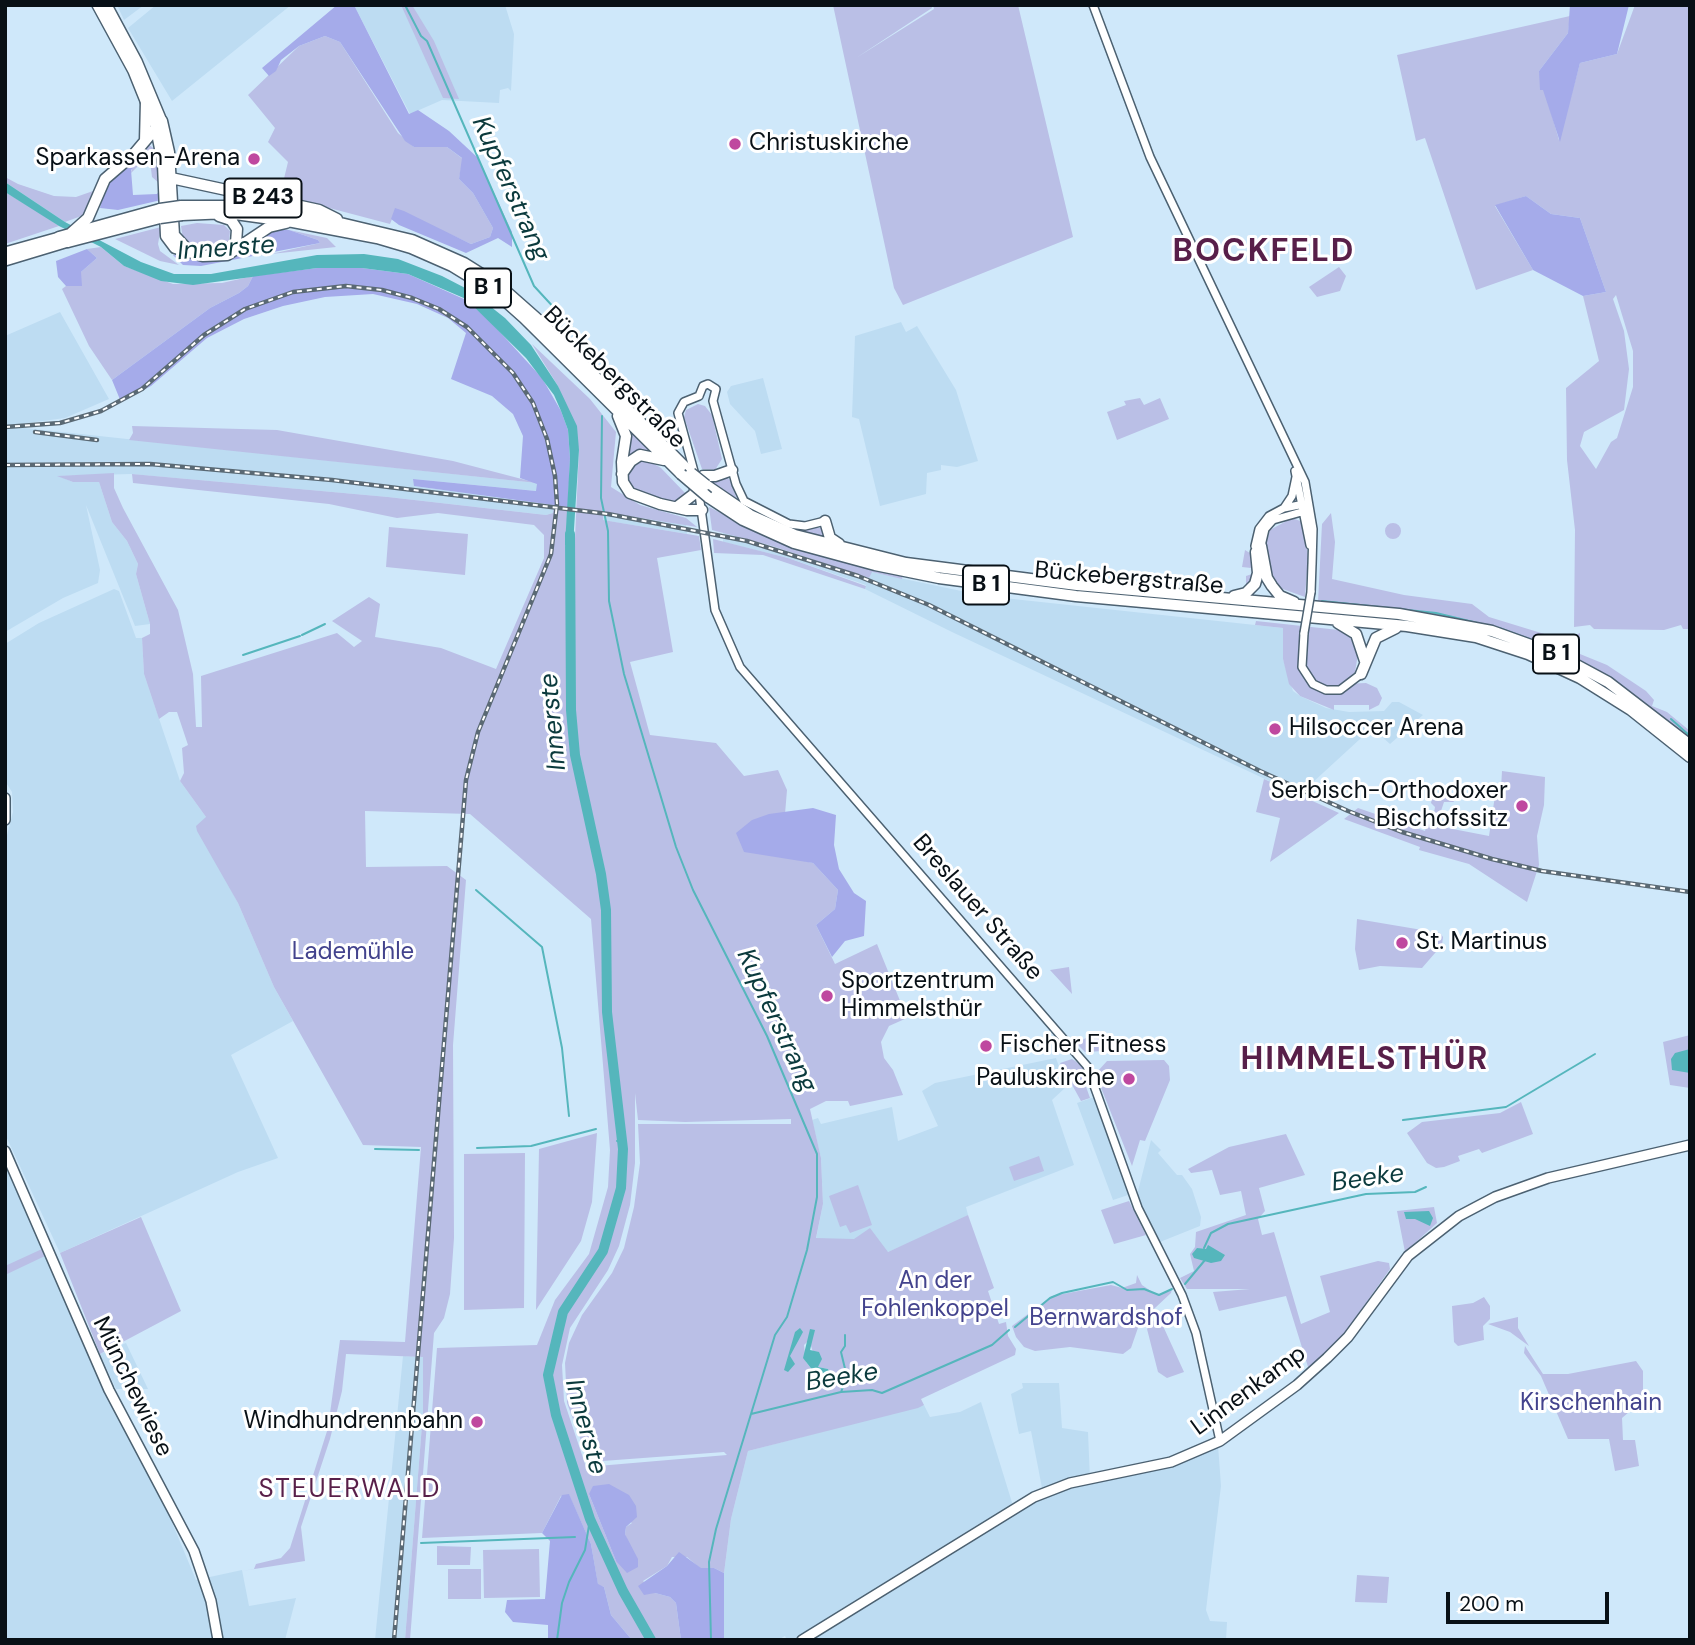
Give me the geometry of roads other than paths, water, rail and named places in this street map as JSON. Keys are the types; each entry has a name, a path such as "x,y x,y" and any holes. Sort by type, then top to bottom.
{"highway":[{"path":"145,141 146,100"},
{"path":"66,238 88,218 103,181 159,125"},
{"name":"B 243","path":"159,125 172,178 319,210 352,226"},
{"name":"B 243","path":"159,125 166,236 175,248 203,256 227,255 271,226 293,222"},
{"path":"172,178 174,232 179,243 203,253 220,253 232,248 238,237 235,225 228,218 208,212"},
{"name":"Bückebergstraße","path":"181,210 253,207 412,240 438,251 499,285 542,323 696,478 708,497 743,520 794,543 904,572 1024,590 1407,625 1476,637 1553,664 1623,704 1690,757"},
{"name":"Bückebergstraße","path":"181,210 293,222 411,248 468,274 524,317 668,462 740,509 772,526 849,550 906,563 986,575 1436,619 1492,631 1533,644 1608,682 1690,745"},
{"name":"B 1","path":"66,238 181,210"},
{"path":"615,409 626,436 622,475 625,487 637,497 677,508 702,510"},
{"path":"622,475 631,461 640,455 668,462"},
{"path":"677,508 694,494 696,478 715,476 732,470"},
{"path":"825,521 830,538 849,550"},
{"path":"1223,598 1245,594 1255,584 1258,573 1258,546"},
{"path":"1258,546 1272,586 1284,598 1303,606"},
{"path":"1324,618 1354,631 1361,642 1365,662"},
{"path":"1361,674 1378,635 1407,625"}],"main road":[{"name":"B 243","path":"97,5 159,125"},
{"name":"B 243","path":"107,5 137,61 159,125"},
{"name":"B 1","path":"5,252 66,238"},
{"name":"B 1","path":"5,261 66,238"},
{"path":"5,798 5,820"},
{"name":"Linnenkamp","path":"802,1640 1034,1497 1070,1483 1171,1462 1220,1441 1297,1385 1328,1358 1348,1337 1408,1256 1459,1216 1495,1198 1548,1178 1690,1145"},
{"name":"Münchewiese","path":"5,1151 109,1390 194,1551 211,1601 218,1640"}],"street":[{"path":"1093,5 1150,157 1308,494 1314,541 1302,667 1313,684 1326,690 1340,690 1361,674"},
{"path":"713,401 706,402 699,396 703,386 712,385 717,392 713,401 742,498 760,511 797,525 825,521"},
{"name":"Breslauer Straße","path":"699,396 683,403 678,419 696,478 715,610 731,653 747,675 818,755 830,774 841,781 1081,1057 1093,1082 1133,1194 1182,1295 1203,1353 1220,1441"},
{"path":"1290,453 1305,508 1312,565"},
{"path":"1284,508 1292,496 1296,474"},
{"path":"1258,546 1260,525 1269,516 1284,508 1305,508"},
{"path":"1258,546 1265,529 1273,520 1305,508"}],"waterway":[{"name":"Kupferstrang","path":"405,5 421,36 427,41 534,286 603,361 608,370"},
{"name":"Kupferstrang","path":"602,416 601,498 608,531 609,601 624,674 676,847 693,890 767,1036 817,1154 817,1197 807,1250 787,1317 775,1335 716,1529 709,1562 711,1640"},
{"name":"Innerste","path":"570,534 571,710 575,755 601,874 606,910 607,1012 623,1149 621,1188 603,1251 563,1312 548,1375 556,1415 590,1519 623,1591 651,1640"},
{"path":"1322,601 1436,613 1494,627"},
{"path":"302,635 325,624"},
{"path":"1499,628 1567,653"},
{"path":"243,655 300,636"},
{"path":"1671,719 1690,736"},
{"path":"476,890 542,947 562,1048 569,1116"},
{"path":"1403,1120 1506,1107 1595,1054"},
{"path":"477,1148 531,1146 596,1129"},
{"name":"Innerste","path":"617,1141 623,1142"},
{"path":"375,1149 419,1150"},
{"name":"Beeke","path":"1204,1248 1211,1233 1228,1224 1366,1194 1415,1192 1426,1187"},
{"name":"Beeke","path":"1185,1284 1205,1260"},
{"name":"Beeke","path":"1015,1327 1050,1298 1062,1293 1113,1282 1127,1290 1144,1289 1159,1295 1172,1289"},
{"name":"Beeke","path":"751,1414 841,1392 872,1390 882,1393 992,1345 1009,1330"},
{"path":"841,1392 847,1377 841,1352 845,1346 845,1335"},
{"path":"557,1640 562,1603 585,1550 590,1519"},
{"path":"421,1543 575,1537"}],"railway":[{"path":"5,427 60,423 101,411 142,389 204,335 245,309 293,292 346,286 382,290 412,298 439,309 467,327 513,373 533,403 547,439 555,476 557,504 551,554 478,732 466,780 394,1640"},
{"path":"35,432 97,440"},
{"path":"5,465 150,464 332,480 608,514 747,541 858,576 929,605 1260,771 1402,832 1542,871 1690,892"}],"place":[{"name":"Christuskirche","path":"735,144"},
{"name":"Sparkassen-Arena","path":"254,159"},
{"name":"Hilsoccer Arena","path":"1275,729"},
{"name":"Serbisch-Orthodoxer Bischofssitz","path":"1522,806"},
{"name":"St. Martinus","path":"1402,943"},
{"name":"Sportzentrum Himmelsthür","path":"827,996"},
{"name":"Fischer Fitness","path":"986,1046"},
{"name":"Pauluskirche","path":"1129,1079"},
{"name":"Windhundrennbahn","path":"477,1422"}],"district":[{"name":"BOCKFELD","path":"1264,253"},
{"name":"HIMMELSTHÜR","path":"1365,1061"},
{"name":"STEUERWALD","path":"350,1490"}],"park label":[{"name":"Lademühle","path":"353,953"},
{"name":"An der Fohlenkoppel","path":"935,1296"},
{"name":"Bernwardshof","path":"1106,1319"},
{"name":"Kirschenhain","path":"1591,1404"}]}
